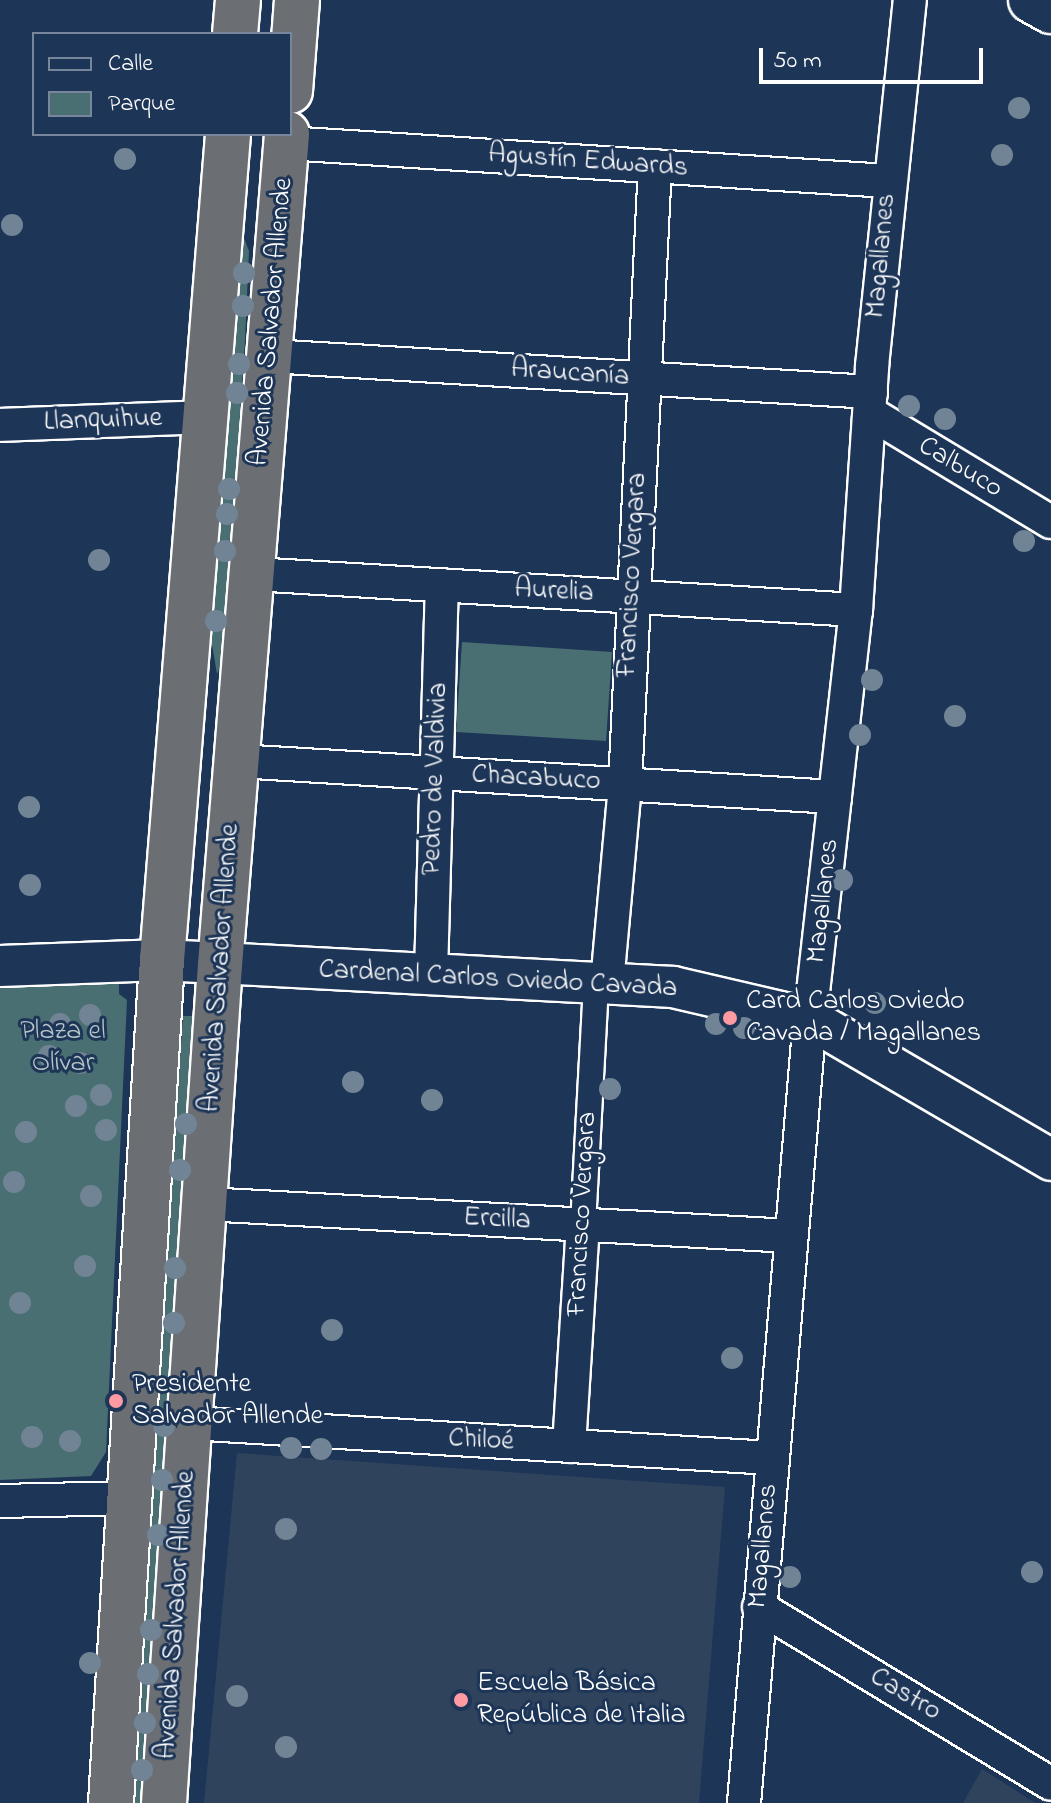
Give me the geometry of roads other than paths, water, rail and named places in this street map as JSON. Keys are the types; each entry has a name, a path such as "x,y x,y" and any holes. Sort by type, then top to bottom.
{"highway":[{"path":"235,32 238,0"},
{"path":"292,65 297,0"},
{"name":"Avenida Salvador Allende","path":"111,1803 162,960 228,136"},
{"name":"Avenida Salvador Allende","path":"164,1803 220,965 286,139"}],"main road":[{"path":"1031,0 1051,11"}],"street":[{"name":"Magallanes","path":"744,1803 810,1019 856,610 889,181 910,0"},
{"name":"Agustín Edwards","path":"286,139 889,181"},
{"name":"Francisco Vergara","path":"569,1446 602,983 625,785 631,596 655,166"},
{"name":"Araucanía","path":"269,356 643,379 870,402"},
{"name":"Calbuco","path":"870,402 1051,522"},
{"name":"Llanquihue","path":"0,425 205,417"},
{"name":"Aurelia","path":"252,574 856,610"},
{"name":"Pedro de Valdivia","path":"431,974 442,585"},
{"name":"Chacabuco","path":"237,761 835,797"},
{"name":"Cardenal Carlos Oviedo Cavada","path":"0,966 162,960 673,987 810,1019 1051,1160"},
{"name":"Ercilla","path":"204,1204 791,1236"},
{"name":"Chiloé","path":"189,1423 772,1458"},
{"path":"0,1501 129,1498"},
{"name":"Castro","path":"759,1607 1051,1784"}],"place":[{"name":"Card Carlos Oviedo Cavada / Magallanes","path":"730,1018"},
{"name":"Presidente Salvador Allende","path":"116,1401"},
{"name":"Escuela Básica República de Italia","path":"461,1700"}],"park label":[{"name":"Plaza el Olívar","path":"63,1048"}]}
